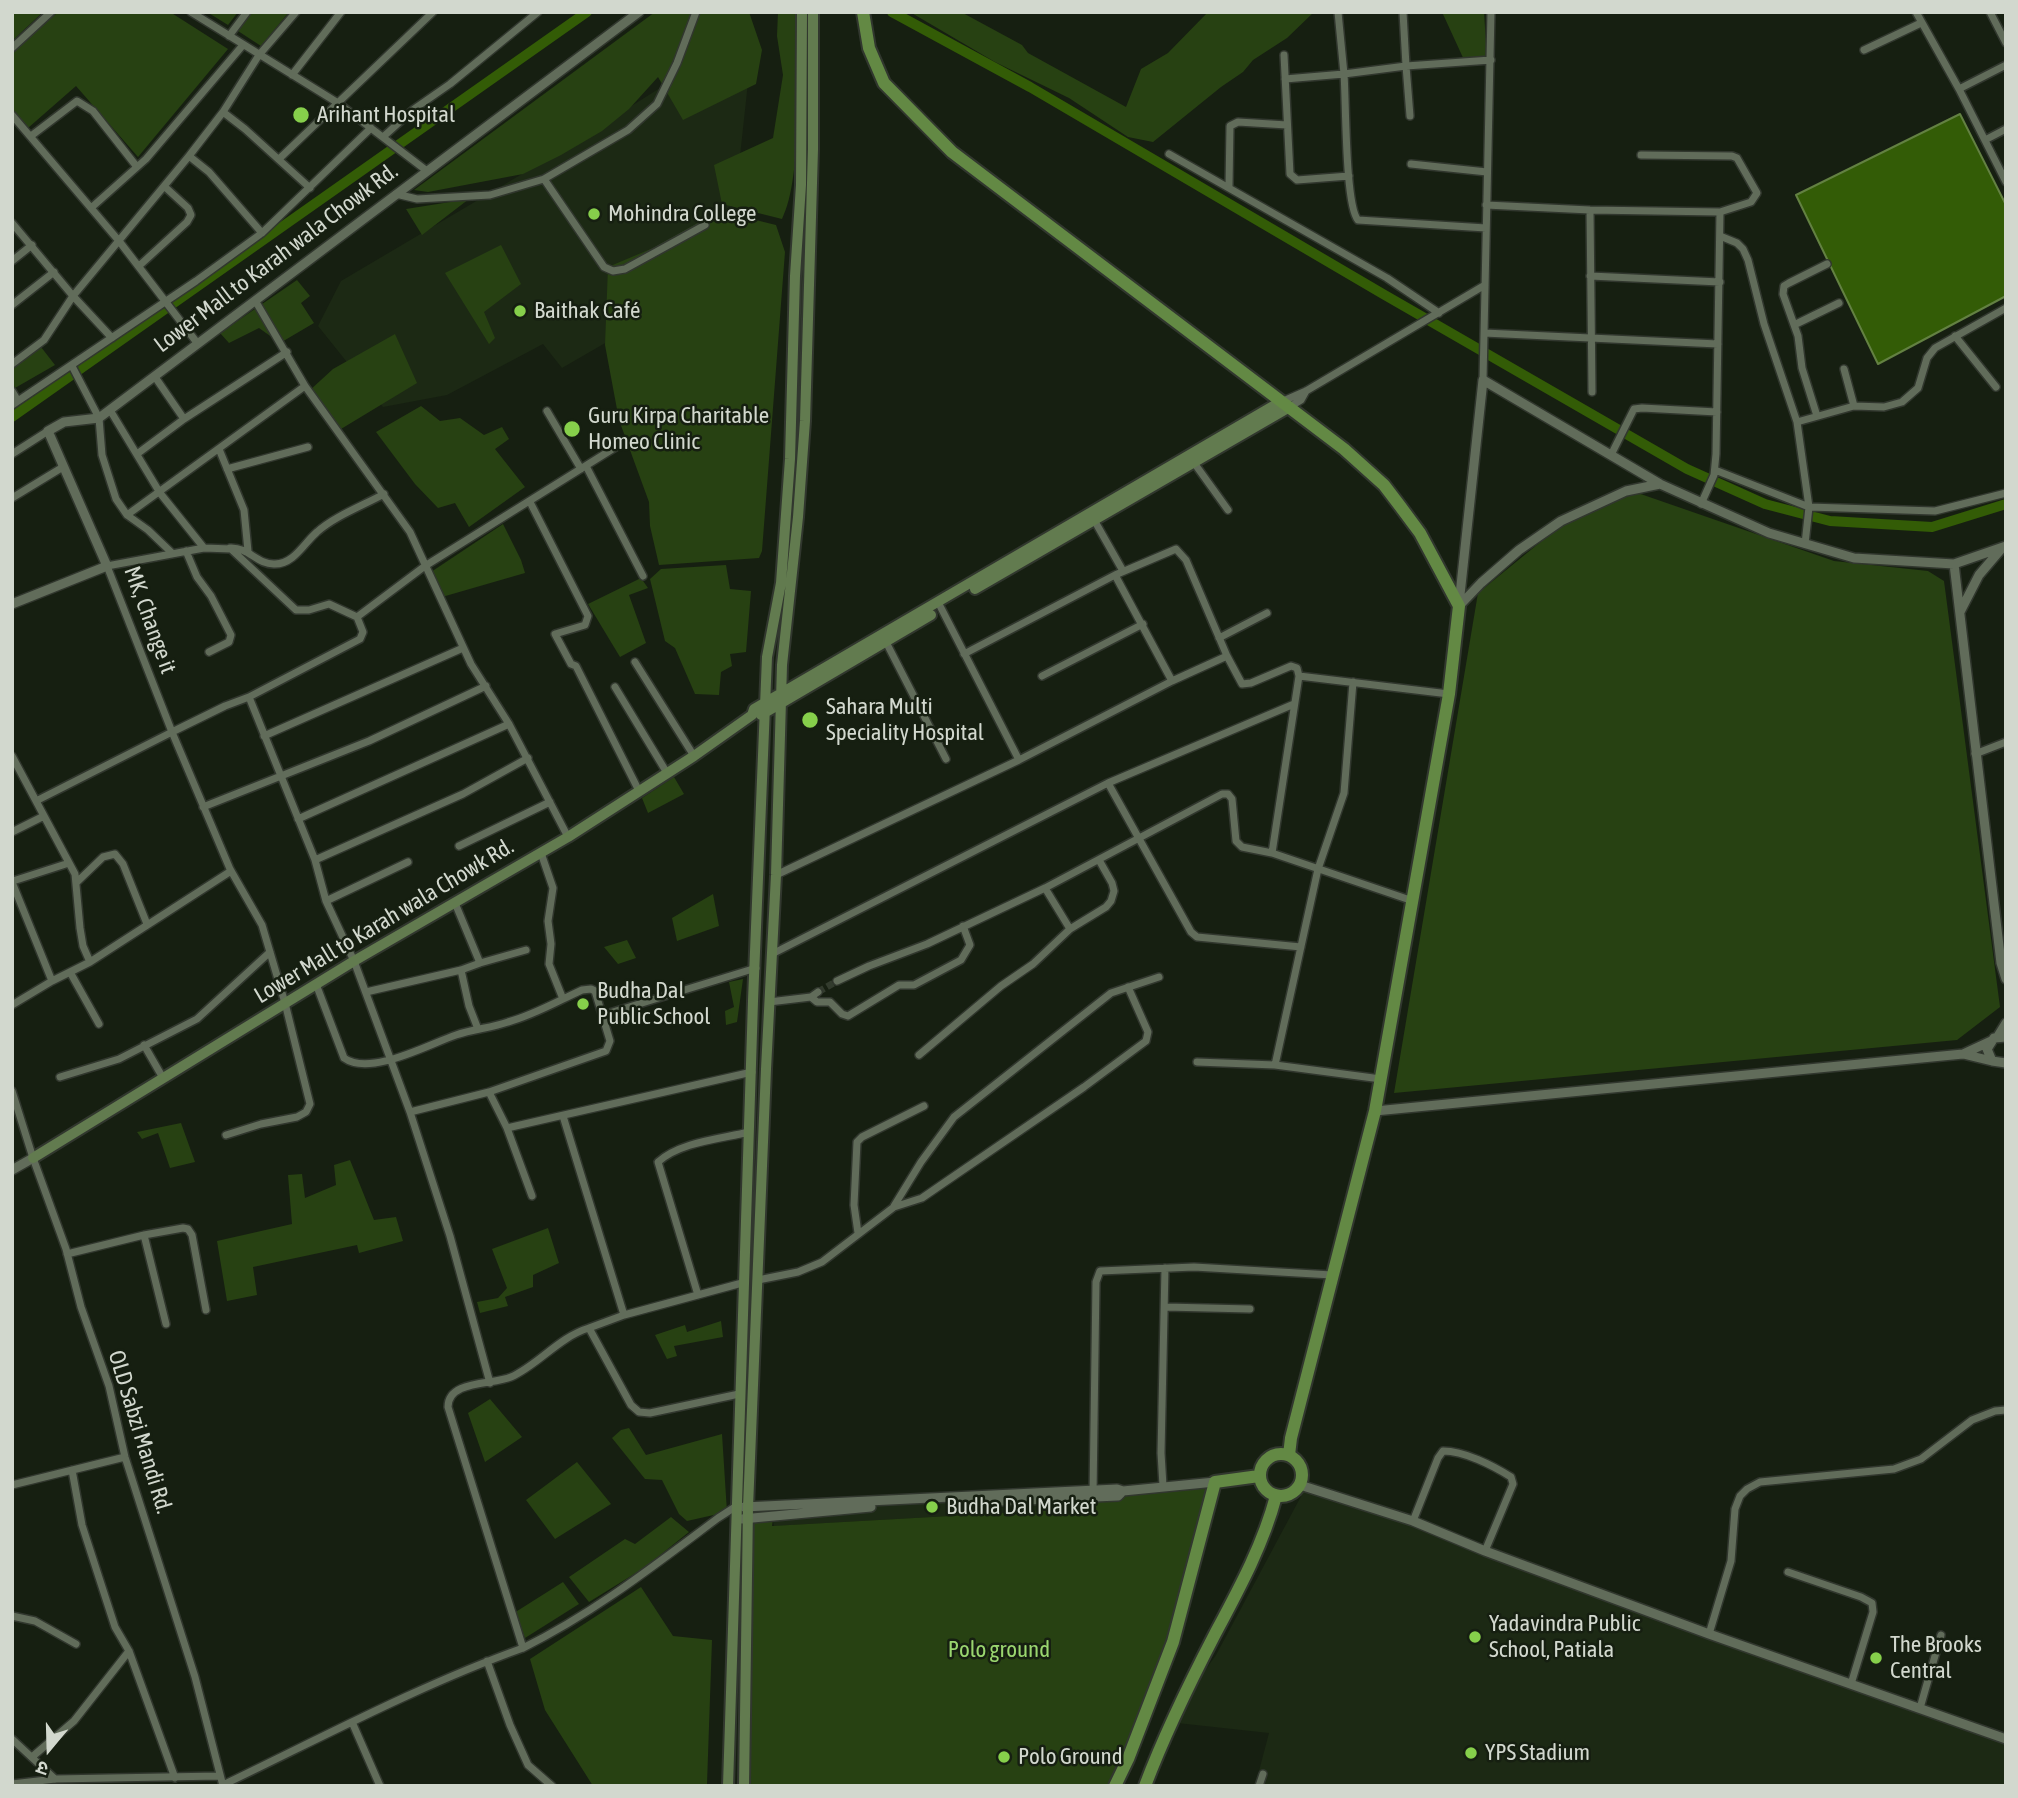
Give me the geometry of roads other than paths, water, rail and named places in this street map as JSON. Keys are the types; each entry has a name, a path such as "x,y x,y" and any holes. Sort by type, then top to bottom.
{"main road":[{"path":"728,1786 735,1507 767,657 781,583 790,454 800,185 802,12"},
{"path":"744,1786 748,1507 785,625 803,454 813,149 813,12"},
{"path":"861,14 869,48 884,83 952,152 1344,449 1384,485 1420,533 1459,606 1449,694 1375,1111 1291,1438 1289,1455"},
{"path":"782,699 1284,405"},
{"path":"790,454 803,454"},
{"path":"782,699 886,642 940,605"},
{"name":"Lower Mall to Karah wala Chowk Rd.","path":"33,1158 354,961 568,837 694,756 752,715 754,709 766,707 782,699"},
{"path":"758,926 774,925"},
{"path":"1275,1454 1289,1455 1300,1465 1302,1472 1300,1485 1290,1495 1276,1496 1265,1489 1259,1476 1260,1469 1268,1458 1275,1454"},
{"path":"1115,1786 1173,1642 1215,1482 1259,1476"},
{"path":"1145,1786 1164,1734 1237,1595 1269,1523 1276,1496"}],"street":[{"path":"12,48 51,12"},
{"path":"191,12 338,103 426,171"},
{"path":"229,36 247,12"},
{"path":"12,364 44,340 73,296 189,156 223,112 259,55 296,12"},
{"path":"292,75 341,12"},
{"path":"279,159 433,12"},
{"path":"383,137 414,108 450,85 538,12"},
{"name":"Lower Mall to Karah wala Chowk Rd.","path":"48,431 64,422 99,418 639,12"},
{"path":"396,194 417,199 475,198 491,195 544,179 628,130 657,104 677,63 696,12"},
{"path":"1338,12 1353,214 1358,220 1486,228"},
{"path":"1403,12 1410,116"},
{"path":"1459,606 1483,380 1491,12"},
{"path":"1916,12 2006,182"},
{"path":"1990,12 2006,43"},
{"path":"1864,50 1921,23"},
{"path":"91,208 146,159 243,45"},
{"path":"1284,55 1290,174 1297,180 1349,176"},
{"path":"1285,79 1491,60"},
{"path":"1959,89 2006,65"},
{"path":"31,136 77,101 93,111 137,167"},
{"path":"223,112 310,188"},
{"path":"12,115 119,241 198,344"},
{"path":"1229,186 1230,126 1238,122 1287,125"},
{"path":"12,391 15,403 74,369 112,338 169,304 262,233 371,128"},
{"path":"1985,140 2006,129"},
{"path":"1169,153 1387,278 1438,313"},
{"path":"1486,205 1720,212 1752,202 1757,193 1737,158 1732,156 1640,155"},
{"path":"189,156 209,172 262,233"},
{"path":"1411,164 1487,172"},
{"path":"544,179 604,267 613,271 625,269 705,225"},
{"path":"139,266 187,222 191,215 164,186"},
{"path":"1590,210 1592,392"},
{"path":"1701,504 1715,473 1720,212"},
{"path":"12,223 112,338"},
{"path":"1720,236 1737,243 1748,260 1764,324 1797,422 1809,510 1805,544"},
{"path":"12,261 32,245"},
{"path":"1817,416 1802,368 1801,346 1783,294 1784,286 1827,264"},
{"path":"12,305 54,272"},
{"path":"1590,276 1720,282"},
{"path":"1284,405 1485,285"},
{"path":"256,302 305,386 410,532 463,648 528,758 568,837"},
{"path":"1794,325 1839,303"},
{"path":"1797,422 1854,406 1893,406 1918,388 1930,353 2006,308"},
{"path":"1484,333 1718,344"},
{"path":"1955,336 1996,387"},
{"path":"137,454 184,419 286,352"},
{"path":"74,369 99,418 102,455 116,499 127,515 172,553"},
{"path":"1844,369 1854,406"},
{"path":"155,377 184,419"},
{"path":"1483,380 1660,484 1769,533 1854,558 1954,564 2004,546"},
{"path":"127,515 305,386"},
{"path":"1611,455 1632,411 1642,408 1717,411"},
{"path":"110,410 160,493 204,548"},
{"path":"547,411 583,467 643,576"},
{"path":"12,454 48,431 107,566 12,604"},
{"path":"357,617 425,566 619,445"},
{"path":"227,469 308,447"},
{"path":"219,449 244,510 248,551"},
{"path":"1192,459 1228,510"},
{"path":"12,498 63,467"},
{"path":"1715,473 1809,510 1934,511 2006,494"},
{"path":"1459,606 1520,550 1561,520 1626,491 1660,484"},
{"name":"MK, Change it","path":"226,1135 297,1117 309,1108 285,1003 262,925 231,871 172,732 107,566 204,548 233,547 248,551 266,563 283,563 293,558 320,528 384,494"},
{"path":"530,502 588,616 585,625 555,634 571,664 576,666 639,792"},
{"path":"1093,517 1123,571"},
{"path":"1959,614 1979,575 2004,546"},
{"path":"36,801 225,706 249,697 360,639 363,632 357,617 329,604 309,610 296,610 231,549"},
{"path":"964,654 1123,571 1176,549 1186,560 1227,656 1242,684 1251,683 1291,666 1297,668 1299,676 1272,853"},
{"path":"186,551 197,577 217,606 230,635 229,642 209,652"},
{"path":"1954,564 1975,754 2006,979"},
{"path":"1115,575 1172,681"},
{"path":"940,605 1019,760"},
{"path":"1219,638 1267,613"},
{"path":"1042,676 1143,624"},
{"path":"886,642 946,759"},
{"path":"264,736 463,648"},
{"path":"776,875 1019,760 1172,681 1227,656"},
{"path":"635,662 694,756"},
{"path":"1299,676 1449,694"},
{"path":"1275,1065 1318,869 1344,793 1353,682"},
{"path":"204,807 369,741 486,686"},
{"path":"615,687 667,773"},
{"path":"249,697 314,860 326,901 354,961 410,1112 450,1236 490,1383"},
{"path":"772,954 1108,783 1294,704"},
{"path":"298,819 509,724"},
{"path":"1975,754 2006,742"},
{"path":"12,756 77,882 80,928 89,962"},
{"path":"314,860 463,794 528,758"},
{"path":"1108,783 1191,932 1197,937 1301,947"},
{"path":"838,981 927,944 1045,888 1222,794 1228,794 1231,799 1236,841 1242,847 1272,853 1413,901"},
{"path":"459,846 551,802"},
{"path":"12,832 44,816"},
{"path":"541,853 553,888 548,921 551,944 548,959 563,999"},
{"path":"77,882 103,857 115,854 123,864 148,924"},
{"path":"919,1055 1001,986 1033,964 1070,929 1106,908 1114,891 1099,860"},
{"path":"326,901 408,862"},
{"path":"51,981 13,881 69,863"},
{"path":"12,1005 89,962 231,871"},
{"path":"1045,888 1070,929"},
{"path":"455,903 480,963"},
{"path":"769,1002 815,995 817,1002 831,1002 842,1014 848,1016 899,985 914,985 961,960 970,945 963,926"},
{"path":"366,992 460,970 526,950"},
{"path":"60,1077 119,1059 197,1019 270,952"},
{"path":"603,1015 756,968"},
{"path":"460,970 478,1029"},
{"path":"70,972 99,1024"},
{"path":"894,1207 921,1161 954,1117 1111,993 1159,977"},
{"path":"316,984 344,1058 350,1063 361,1064 391,1060 478,1029 507,1023 582,990 591,989 595,992 610,1041 606,1051 489,1092 410,1112"},
{"path":"758,1280 808,1269 822,1262 894,1207 922,1198 1146,1041 1148,1032 1128,987"},
{"path":"1992,1061 1987,1053 2006,1023"},
{"path":"1963,1055 1998,1038"},
{"path":"144,1045 163,1078"},
{"path":"1375,1111 1963,1055 2006,1063"},
{"path":"1197,1062 1275,1065 1381,1079"},
{"path":"507,1128 752,1072"},
{"name":"OLD Sabzi Mandi Rd.","path":"12,1091 109,1386 125,1457 195,1677 223,1786"},
{"path":"489,1092 507,1128 532,1196"},
{"path":"858,1233 854,1205 857,1142 924,1106"},
{"path":"563,1116 624,1315"},
{"path":"698,1295 658,1162 666,1155 685,1147 749,1132"},
{"path":"12,1170 33,1158"},
{"path":"67,1254 144,1235 188,1229 192,1235 206,1310"},
{"path":"144,1235 166,1324"},
{"path":"1093,1493 1097,1275 1105,1269 1194,1267 1332,1275"},
{"path":"1163,1486 1161,1453 1165,1268"},
{"path":"523,1648 448,1400 453,1392 513,1376 564,1341 589,1328 624,1315 743,1283"},
{"path":"1165,1307 1250,1309"},
{"path":"589,1328 631,1405 639,1412 650,1413 739,1394"},
{"path":"1709,1634 1731,1561 1735,1509 1740,1496 1747,1489 1760,1482 1894,1469 1909,1465 1921,1460 1972,1420 1995,1411 2006,1410"},
{"path":"1413,1521 1443,1451 1493,1467 1511,1476 1513,1483 1485,1551"},
{"path":"12,1485 125,1457"},
{"path":"72,1470 82,1525 115,1627 129,1651 175,1778"},
{"path":"718,1517 735,1520 881,1506 1093,1493 1117,1489 1123,1491 1215,1482"},
{"path":"1300,1485 1413,1521 1485,1551 1709,1634 2006,1739"},
{"path":"223,1786 352,1722 553,1633 600,1605 735,1507 1093,1493"},
{"path":"1788,1572 1872,1603 1873,1612 1851,1684"},
{"path":"12,1616 35,1621 76,1644"},
{"path":"1920,1708 1941,1635"},
{"path":"33,1757 74,1721 129,1651"},
{"path":"487,1661 528,1765 552,1786"},
{"path":"352,1722 380,1786"},
{"path":"12,1739 55,1779"},
{"path":"1259,1786 1263,1774"},
{"path":"12,1784 35,1784 55,1779 219,1776"},
{"path":"122,1777 123,1786"}],"waterway":[{"path":"12,417 587,12"},
{"path":"892,12 1030,87 1687,469 1765,504 1830,521 1932,527 2006,504"}],"tunnel":[{"path":"818,992 837,981"}],"place":[{"name":"Arihant Hospital","path":"301,115"},
{"name":"Mohindra College","path":"594,214"},
{"name":"Baithak Café","path":"520,311"},
{"name":"Guru Kirpa Charitable Homeo Clinic","path":"572,429"},
{"name":"Sahara Multi Speciality Hospital","path":"810,720"},
{"name":"Budha Dal Public School","path":"583,1004"},
{"name":"Budha Dal Market","path":"932,1507"},
{"name":"Yadavindra Public School, Patiala","path":"1475,1637"},
{"name":"The Brooks Central","path":"1876,1658"},
{"name":"YPS Stadium","path":"1471,1753"},
{"name":"Polo Ground","path":"1004,1757"}],"park label":[{"name":"Polo ground","path":"999,1650"}]}
